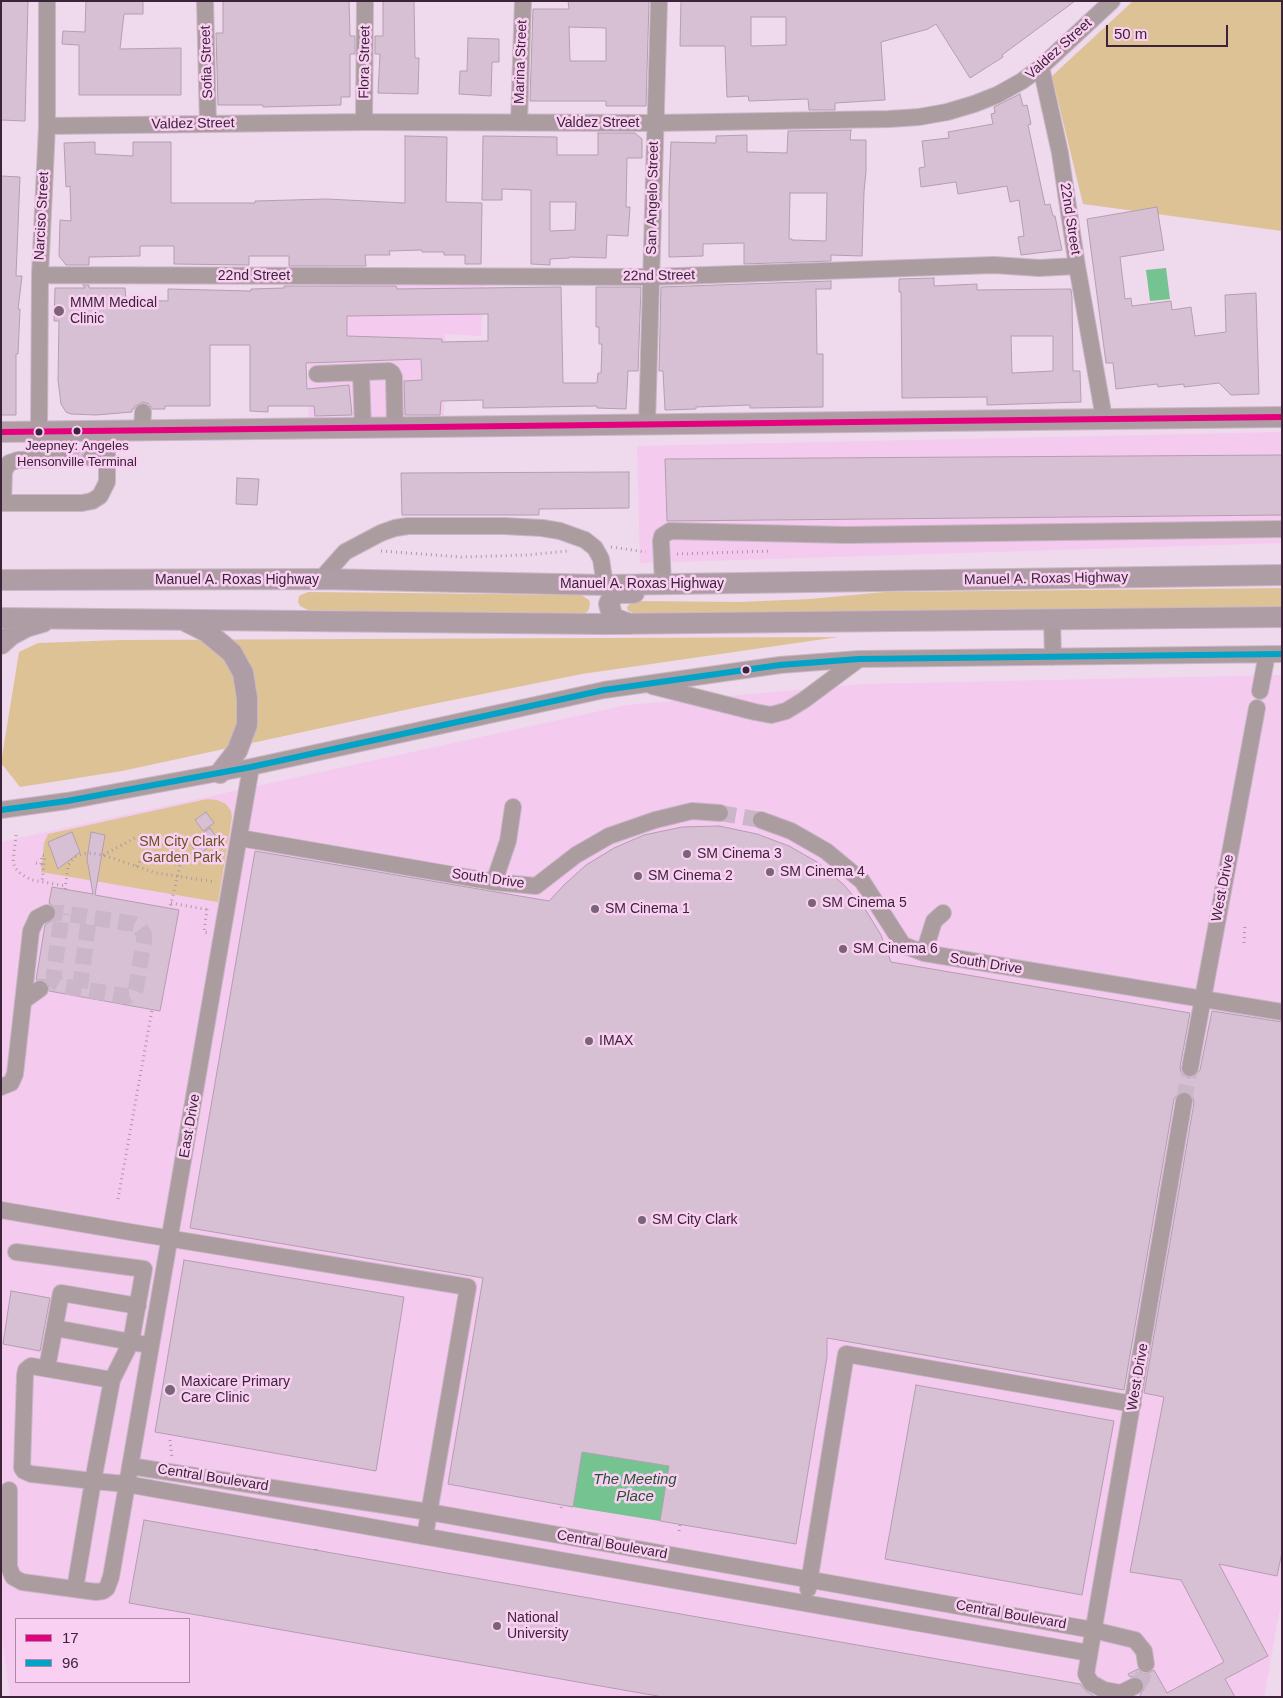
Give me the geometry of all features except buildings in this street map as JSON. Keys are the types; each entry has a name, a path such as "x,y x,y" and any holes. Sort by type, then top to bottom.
{"main road":[{"path":"1,432 107,431 143,421 363,428 1282,417"},
{"name":"Manuel A. Roxas Highway","path":"1,580 321,579 606,585 1282,575"},
{"path":"631,624 616,619 612,615 609,604 610,598 613,595 618,593 804,590 819,583"},
{"path":"1,618 179,618 631,624 1282,616"},
{"path":"1,644 11,635 26,627 58,617"},
{"path":"179,618 207,632 232,653 243,673 247,698 247,725 237,751 220,773"}],"street":[{"name":"Narciso Street","path":"39,431 40,275 47,126 47,1"},
{"name":"Sofia Street","path":"205,1 208,124"},
{"name":"Flora Street","path":"364,122 365,1"},
{"name":"Marina Street","path":"519,123 523,1"},
{"name":"San Angelo Street","path":"647,424 659,1"},
{"name":"Valdez Street","path":"47,126 364,122 655,123 919,117 947,112 998,95 1022,81 1041,67 1112,1"},
{"name":"22nd Street","path":"40,275 651,277 994,265 1039,268 1077,266 1060,153 1041,67"},
{"path":"1077,266 1104,418"},
{"path":"317,374 388,371 392,373 394,377 395,427"},
{"path":"361,373 363,428"},
{"path":"62,459 18,460 9,463 4,471 2,504 82,503 92,501 100,496 107,482 107,431"},
{"path":"91,458 108,458"},
{"path":"321,579 345,552 394,528 408,526 504,526 560,531 584,540 595,548 601,559 606,585"},
{"path":"663,584 661,541 662,536 670,531 846,535 1282,529"},
{"path":"1052,619 1053,657"},
{"path":"1,810 84,798 251,767 595,692 780,665 859,659 1274,654 1260,691"},
{"path":"643,684 755,712 771,714 786,711 859,659"},
{"name":"West Drive","path":"1190,1068 1257,708"},
{"name":"East Drive","path":"75,1589 103,1591 107,1588 111,1577 251,767"},
{"path":"494,882 508,841 513,807"},
{"name":"South Drive","path":"240,838 494,882 536,886 576,855 609,836 655,820 692,811 720,813"},
{"name":"South Drive","path":"761,820 791,831 826,851 862,881 904,945 924,953 1282,1012"},
{"path":"1,1087 12,1083 15,1074 30,931 38,918 47,913"},
{"path":"924,953 934,921 943,913"},
{"path":"23,1001 40,990"},
{"name":"West Drive","path":"1135,1686 1121,1693 1104,1690 1091,1683 1086,1674 1133,1404 1163,1258 1184,1100"},
{"path":"1,1210 468,1287 425,1536"},
{"path":"9,1490 9,1567 14,1577 22,1582 75,1589 92,1481 112,1380 131,1342 144,1268 16,1252"},
{"path":"112,1380 47,1368 61,1293 138,1306"},
{"path":"55,1328 151,1345"},
{"path":"806,1602 846,1354 1133,1404"},
{"name":"Central Boulevard","path":"47,1368 31,1366 26,1370 22,1468 31,1474 126,1484 1089,1653"},
{"name":"Central Boulevard","path":"130,1466 429,1512 1093,1630 1135,1640 1144,1651 1146,1664"}],"path":[{"path":"16,835 13,855 15,868 25,877 65,888 68,866 75,857 91,853 103,855 156,873 232,884"},
{"path":"103,855 129,839 135,838 156,841 173,850 180,859 180,865 170,908"},
{"path":"136,866 156,841"},
{"path":"36,863 41,864 42,855 45,856 42,882"},
{"path":"171,903 227,913"},
{"path":"1244,943 1246,923"},
{"path":"118,1199 152,1010"},
{"path":"679,1531 680,1525"}],"shaded area":[{"path":"321,280 485,284 481,336 445,334 444,417 309,421 308,363 324,362"},
{"path":"1282,432 1282,543 640,563 637,446"},
{"name":"SM City Clark","path":"1282,675 1282,1598 1264,1697 10,1697 1,1628 1,842 627,705 865,684"}],"green space":[{"path":"1133,1 1282,1 1282,231 1083,204 1052,76"},
{"path":"1282,588 1282,608 636,614 628,611 627,607 632,601 739,602 810,599 885,592"},
{"path":"308,592 581,595 589,600 590,604 587,612 579,615 308,610 300,606 298,602 299,596"},
{"path":"838,637 582,674 122,771 20,787 1,763 19,652 38,643 121,640"},
{"name":"SM City Clark Garden Park","path":"207,799 217,800 226,804 231,811 232,817 218,902 41,872 44,843 48,834"}],"water":[{"path":"1166,268 1170,299 1150,301 1146,270"},
{"name":"The Meeting Place","path":"582,1452 669,1466 660,1521 573,1507"}],"tunnel":[{"path":"63,459 91,458"},
{"path":"720,813 761,820"},
{"path":"47,913 62,913 134,924 139,927 144,934 144,940 134,993 124,996 62,986 57,983 54,979 54,971 62,913"},
{"path":"80,988 89,917"},
{"path":"1184,1101 1190,1068"},
{"path":"1135,1686 1142,1679 1146,1664"}],"transit line":[{"name":"17","path":"1,432 1282,417"},
{"name":"96","path":"1,810 67,801 251,767 604,690 780,665 859,659 1282,654"}],"place":[{"name":"MMM Medical Clinic","path":"59,311"},
{"name":"Jeepney: Angeles Hensonville Terminal","path":"77,431"},
{"name":"SM Cinema 3","path":"687,854"},
{"name":"SM Cinema 4","path":"770,872"},
{"name":"SM Cinema 2","path":"638,876"},
{"name":"SM Cinema 5","path":"812,903"},
{"name":"SM Cinema 1","path":"595,909"},
{"name":"SM Cinema 6","path":"843,949"},
{"name":"IMAX","path":"589,1041"},
{"name":"SM City Clark","path":"642,1220"},
{"name":"Maxicare Primary Care Clinic","path":"170,1390"},
{"name":"National University","path":"497,1626"}]}
